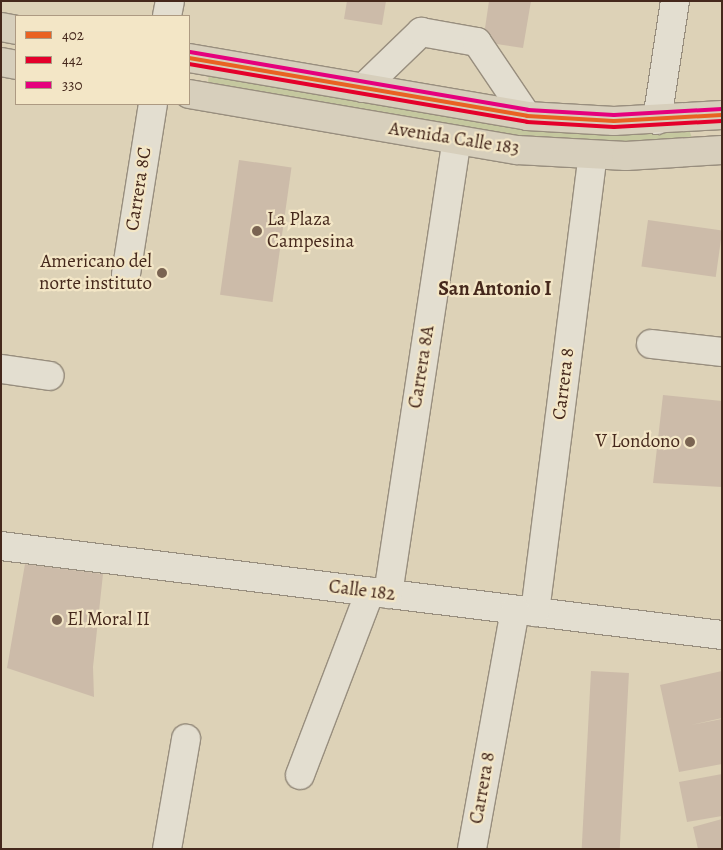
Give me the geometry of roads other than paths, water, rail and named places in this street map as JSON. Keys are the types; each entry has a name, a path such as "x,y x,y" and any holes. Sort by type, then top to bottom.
{"main road":[{"path":"1,27 15,30"},
{"name":"Avenida Calle 183","path":"190,58 527,116 656,120 722,115"},
{"path":"1,62 15,65"},
{"name":"Avenida Calle 183","path":"190,94 516,150 593,156 722,150"}],"street":[{"path":"167,15 170,1"},
{"path":"656,120 675,1"},
{"path":"363,88 422,32 477,42 527,116"},
{"name":"Carrera 8C","path":"126,274 153,105"},
{"name":"Carrera 8A","path":"300,775 379,593 457,140"},
{"name":"Carrera 8","path":"472,849 525,611 593,156"},
{"path":"651,344 722,352"},
{"path":"1,369 50,376"},
{"name":"Calle 182","path":"1,546 722,636"},
{"path":"168,849 186,739"}],"place":[{"name":"La Plaza Campesina","path":"257,231"},
{"name":"Americano del norte instituto","path":"162,273"},
{"name":"V Londono","path":"690,442"},
{"name":"El Moral II","path":"57,620"}],"district":[{"name":"San Antonio I","path":"495,288"}]}
